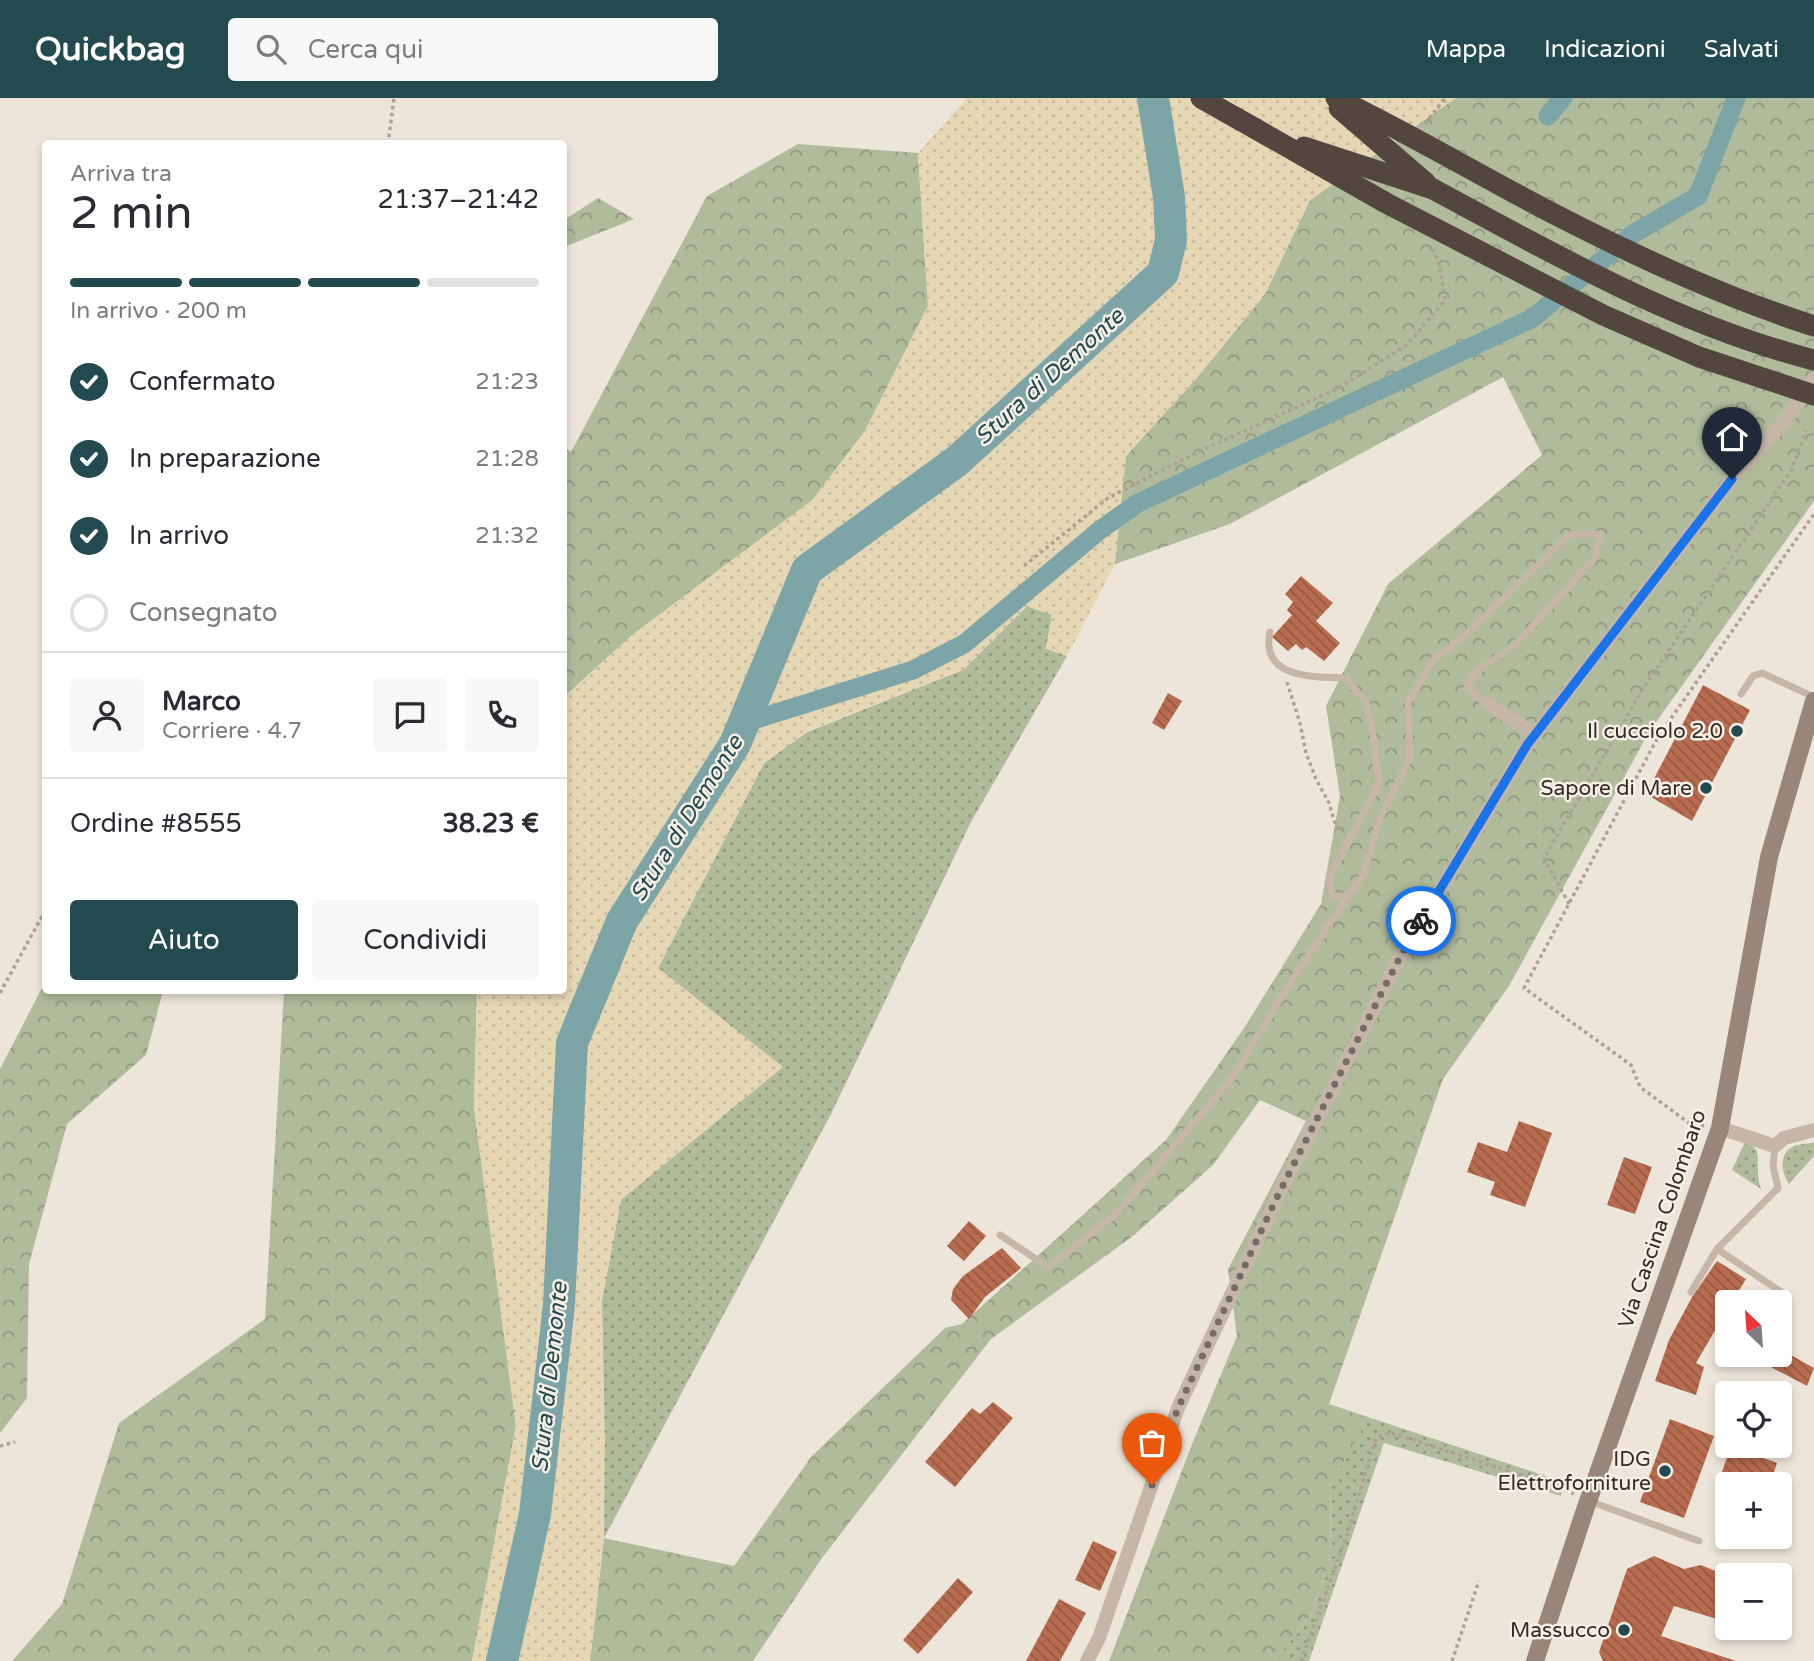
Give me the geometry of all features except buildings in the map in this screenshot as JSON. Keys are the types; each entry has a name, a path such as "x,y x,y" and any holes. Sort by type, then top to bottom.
{"highway":[{"path":"1200,98 1388,204 1603,315 1699,357 1814,395"},
{"path":"1326,98 1433,189"},
{"path":"1336,98 1635,255 1709,288 1814,326"},
{"path":"1256,129 1433,189 1569,263 1657,304 1726,332 1814,360"}],"main road":[{"name":"Via Cascina Colombaro","path":"1535,1661 1720,1128 1769,857 1814,699"}],"street":[{"path":"1087,1661 1099,1638 1178,1408 1279,1193 1401,955 1527,745 1732,479 1787,418 1814,378"},
{"path":"1487,703 1536,735"},
{"path":"1720,1128 1775,1146 1784,1138 1814,1130"}],"lane":[{"path":"1000,1235 1048,1267 1116,1214 1231,1079 1289,985 1364,874 1379,820 1410,757 1408,702 1433,660 1470,631 1569,535 1601,534 1594,559 1516,644 1476,673 1467,688 1487,703"},
{"path":"1270,632 1267,646 1272,657 1284,670 1310,677 1346,678 1366,703 1379,784 1329,880 1333,897 1348,897"},
{"path":"1741,694 1753,676 1762,673 1814,699"},
{"path":"1691,1292 1717,1249 1778,1188 1773,1166 1775,1146"},
{"path":"1717,1249 1778,1290"},
{"path":"1589,1501 1699,1541"}],"path":[{"path":"389,140 394,98"},
{"path":"1421,129 1445,98"},
{"path":"1024,566 1108,498 1196,453 1341,387 1408,344 1445,300 1439,263 1428,238"},
{"path":"1569,904 1544,858 1644,687 1792,469 1806,430"},
{"path":"1720,1128 1689,1123 1640,1087 1631,1065 1524,988 1658,737 1814,514"},
{"path":"1284,670 1306,753 1329,803 1342,852"},
{"path":"0,993 42,916"},
{"path":"1301,1661 1347,1535 1374,1441 1381,1435 1391,1433 1561,1488 1589,1501"},
{"path":"0,1446 15,1442"},
{"path":"1451,1661 1479,1581"}],"green space":[{"path":"1456,98 1814,98 1814,501 1649,732 1509,986 1443,1079 1329,1404 1368,1419 1330,1486 1331,1555 1311,1615 1274,1661 1109,1661 1192,1444 1237,1336 1228,1269 1306,1121 1260,1100 1213,1165 1133,1236 991,1339 822,1558 753,1661 590,1661 604,1538 734,1566 811,1457 945,1328 962,1324 1166,1140 1244,1028 1321,904 1340,796 1326,706 1388,584 1542,455 1503,377 1230,524 1115,564 1125,456 1196,379 1265,294 1310,200"},
{"path":"798,144 918,153 928,306 865,431 813,500 631,636 567,694 567,449 571,452 707,196"},
{"path":"598,198 634,219 567,246 567,218"},
{"path":"1027,606 1052,615 1046,648 1067,656 971,822 831,1114 604,1538 602,1300 621,1199 782,1067 658,968 764,763 807,732 963,670"},
{"path":"42,988 42,994 162,994 146,1055 67,1124 29,1264 27,1398 0,1433 0,1069"},
{"path":"284,994 477,994 474,1107 516,1426 472,1661 12,1661 62,1604 119,1423 265,1319"},
{"path":"1814,1142 1814,1156 1789,1184 1783,1170 1785,1155 1794,1146"},
{"path":"1744,1144 1756,1150 1761,1189 1732,1170"},
{"path":"1329,1404 1564,1482 1561,1496 1384,1443 1309,1661 1274,1661 1311,1615 1331,1555 1330,1486 1367,1420"}],"sand":[{"path":"967,98 1456,98 1310,200 1265,294 1196,379 1126,456 1115,564 1067,656 1046,649 1052,615 1027,606 963,670 807,731 764,763 658,968 783,1067 621,1200 602,1300 604,1538 590,1661 472,1661 516,1426 474,1107 477,994 567,994 567,694 631,636 812,500 865,431 928,306 918,153"}],"waterway":[{"name":"Stura di Demonte","path":"502,1661 535,1514 559,1305 572,1043 622,921 735,744 807,570 957,461 1163,273 1171,240 1169,197 1153,98"},
{"path":"1548,116 1563,98"},
{"path":"744,723 913,670 964,644 1100,530 1138,503 1533,318 1633,234 1698,196 1736,98"}],"way so far":[{"path":"1152,1485 1178,1408 1279,1193 1421,921"}],"place":[{"name":"Il cucciolo 2.0","path":"1737,731"},
{"name":"Sapore di Mare","path":"1706,788"},
{"name":"IDG Elettroforniture","path":"1665,1471"},
{"name":"Massucco","path":"1624,1630"}],"route":[{"path":"1421,921 1527,745 1732,479"}]}
